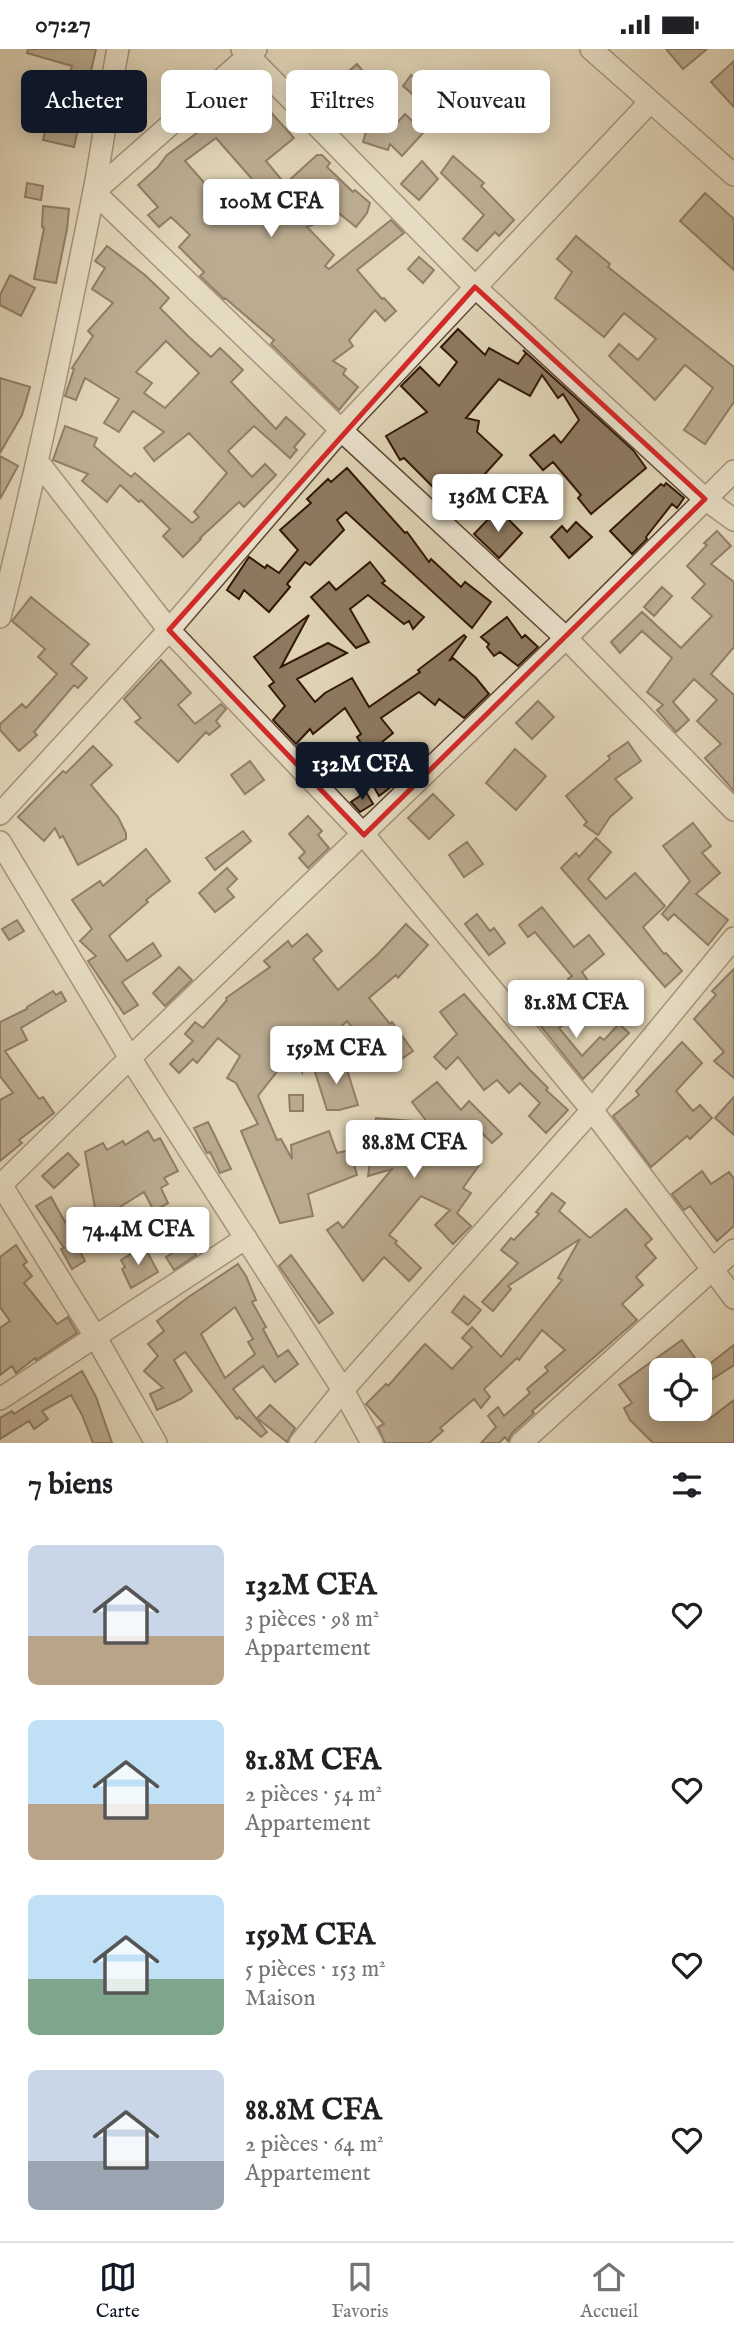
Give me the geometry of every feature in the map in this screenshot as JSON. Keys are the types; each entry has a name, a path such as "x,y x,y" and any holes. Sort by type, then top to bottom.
{"street":[{"path":"0,617 38,462 94,192 118,49"},
{"path":"591,49 734,175"},
{"path":"94,192 249,51 475,287 705,499 734,520"},
{"path":"0,814 169,630 341,430 650,102"},
{"path":"94,192 341,430 566,638 734,810"},
{"path":"38,462 169,630 364,835 592,1110 734,1298"},
{"path":"156,1443 95,1336 0,1185 364,835 734,471"},
{"path":"0,842 130,1058 344,1390 372,1443"},
{"path":"300,1443 592,1110 734,938"},
{"path":"0,1399 246,1238"},
{"path":"521,1443 734,1250"}],"highlighted area":[{"path":"475,287 705,499 364,835 169,630"}],"building":[{"path":"28,49 96,49 91,70 71,70 72,66 27,53"},
{"path":"666,49 707,49 683,69"},
{"path":"734,61 734,107 711,82"},
{"path":"357,64 362,70 350,70"},
{"path":"411,75 412,94 403,86"},
{"path":"272,114 286,129 286,133 294,138 266,161 285,184 317,155 322,155 330,163 327,167 353,192 355,190 370,203 367,213 356,227 299,181 317,223 307,227 334,255 325,266 329,269 391,220 404,233 357,270 396,311 385,321 375,310 349,340 353,346 333,361 346,369 343,374 358,387 339,410 271,344 274,340 200,276 204,272 179,247 190,235 171,217 159,227 148,215 158,207 138,185 167,155 197,133 272,133","holes":["216,138 252,179 223,204 185,161"]},
{"path":"405,114 412,121 412,133 423,133 402,156 390,144 388,150 363,142 366,133 398,133 398,122"},
{"path":"45,133 77,133 74,147 43,140"},
{"path":"453,156 484,183 481,186 514,220 499,236 495,232 477,251 463,239 484,215 441,173"},
{"path":"422,161 438,179 419,200 401,184"},
{"path":"27,183 43,186 41,200 25,197"},
{"path":"705,193 734,219 734,270 680,221"},
{"path":"43,206 69,209 56,283 34,279 44,228"},
{"path":"576,236 610,264 608,267 734,367 734,402 705,444 684,430 713,388 685,365 655,400 609,356 619,344 638,360 656,339 624,313 604,337 555,298 572,272 557,259"},
{"path":"107,246 145,275 169,298 160,308 188,336 211,357 220,348 243,370 231,382 276,429 286,417 305,434 294,447 297,450 290,458 254,426 228,451 252,477 265,464 276,475 244,507 239,502 183,557 163,536 170,529 141,500 139,502 120,485 107,502 82,481 88,474 53,460 65,426 97,438 94,446 131,477 135,473 192,523 199,517 194,512 227,473 189,433 154,461 144,448 164,432 133,411 119,432 104,423 119,399 85,378 76,400 65,396 74,369 72,368 93,336 88,331 113,303 92,289 105,268 95,261","holes":["166,341 199,373 165,408 144,393 152,383 136,372"]},
{"path":"419,257 434,270 423,283 408,269"},
{"path":"10,275 35,288 21,316 0,305 0,295"},
{"path":"458,329 485,355 489,348 518,364 526,353 523,350 633,450 646,468 591,514 578,498 581,495 553,462 543,470 530,455 554,435 561,443 579,420 563,394 558,398 542,375 530,396 499,379 466,418 479,421 477,432 502,455 475,485 465,475 443,497 404,458 400,460 386,436 427,412 401,386 420,367 439,386 457,362 441,347"},
{"path":"0,378 30,387 22,415 0,453"},
{"path":"0,456 18,466 0,499"},
{"path":"347,468 405,533 407,532 429,562 431,559 461,587 465,582 491,602 472,628 346,512 337,520 344,530 310,565 305,562 287,584 290,587 269,612 244,590 239,599 227,590 249,557 265,568 267,565 279,573 298,550 280,530 311,503 307,499 328,479 331,482"},
{"path":"666,483 684,498 677,508 672,504 647,539 632,554 610,531 661,484 664,486"},
{"path":"498,509 522,533 499,558 474,534"},
{"path":"576,522 592,537 569,558 551,537 562,526 567,532"},
{"path":"717,531 731,546 711,564 734,582 734,647 711,674 734,695 734,791 705,758 721,744 697,721 717,700 694,679 673,702 689,720 676,732 657,710 663,705 647,692 672,658 642,631 620,653 611,642 642,612 681,648 712,616 692,598 705,584 687,566"},
{"path":"370,562 385,581 382,583 424,617 413,629 409,621 404,624 368,595 350,609 369,642 356,648 311,597 329,582 336,590"},
{"path":"662,587 672,596 654,616 644,607"},
{"path":"31,597 89,644 71,664 87,678 78,688 74,685 34,732 37,735 19,751 0,730 0,724 22,704 26,708 57,674 38,657 45,649 12,621"},
{"path":"309,615 281,667 328,643 347,653 297,679 315,702 325,693 352,678 369,707 420,672 418,670 464,635 466,637 449,661 453,658 476,678 489,694 464,718 439,699 435,705 419,692 381,718 393,733 382,742 401,779 379,796 369,778 379,772 357,737 361,734 345,708 313,734 310,729 296,744 273,720 285,706 269,686 274,682 254,657"},
{"path":"507,617 522,638 525,635 538,647 518,666 500,652 494,656 487,647 489,644 481,637"},
{"path":"161,660 191,693 178,705 195,724 221,704 226,709 216,721 220,726 209,735 206,732 178,762 135,722 141,718 124,699"},
{"path":"538,701 554,717 532,739 516,723"},
{"path":"628,742 641,761 615,779 632,798 610,817 598,835 584,825 587,822 566,796 610,759 608,756"},
{"path":"93,746 112,765 91,785 118,817 126,839 78,865 63,836 60,838 55,828 44,841 18,817 63,771 66,773"},
{"path":"515,749 546,776 516,810 486,783"},
{"path":"250,761 264,780 245,794 231,775"},
{"path":"366,792 373,804 360,812 351,802"},
{"path":"433,794 454,815 429,839 408,818"},
{"path":"308,816 322,831 318,835 329,848 308,868 299,858 305,852 289,834"},
{"path":"693,823 711,846 702,853 720,873 696,894 728,920 708,945 674,914 668,920 662,914 690,881 663,846"},
{"path":"243,831 251,841 215,870 206,858"},
{"path":"596,838 611,852 588,879 606,899 635,873 665,906 643,927 664,954 666,953 682,971 665,987 561,868 576,853 579,857"},
{"path":"467,842 483,864 464,877 449,855"},
{"path":"146,849 170,881 109,936 127,961 153,943 161,956 122,982 138,1005 124,1014 88,961 96,956 80,941 92,929 72,900 100,881 103,886"},
{"path":"227,868 237,879 227,889 234,897 215,912 199,893"},
{"path":"542,907 574,947 589,935 604,954 582,972 595,991 583,999 568,979 572,976 535,932 528,937 519,925"},
{"path":"477,914 490,931 494,928 505,943 489,955 465,924"},
{"path":"17,920 24,931 9,940 2,929"},
{"path":"406,924 428,945 398,978 396,975 369,998 390,1024 392,1022 413,1051 397,1062 379,1036 367,1045 347,1021 310,1058 300,1029 302,1072 290,1055 258,1096 277,1140 281,1139 292,1159 291,1145 329,1131 337,1153 350,1150 357,1175 308,1194 313,1216 280,1223 241,1131 258,1124 236,1083 227,1078 240,1056 218,1038 197,1063 193,1059 179,1073 170,1064 193,1041 185,1034 195,1022 203,1028 226,998 270,967 264,961 288,941 292,947 307,934 322,951 313,959 338,990"},
{"path":"179,967 192,980 165,1006 153,993"},
{"path":"734,969 734,1078 714,1061 724,1052 694,1019 716,995 712,991"},
{"path":"53,991 56,995 61,992 66,1001 21,1028 27,1040 5,1051 39,1099 43,1097 54,1113 19,1140 22,1143 0,1161 0,1100 13,1093 0,1076 0,1022 27,1009"},
{"path":"464,994 548,1088 546,1090 568,1110 546,1133 529,1116 540,1103 520,1083 509,1093 497,1080 484,1090 458,1057 446,1069 434,1057 457,1034 440,1012"},
{"path":"542,998 562,1026 559,1028 582,1056 600,1037 604,1040 619,1024 629,1033 583,1079 527,1009"},
{"path":"682,1042 702,1063 676,1091 693,1111 700,1105 712,1118 690,1139 687,1136 651,1167 613,1116 639,1095 636,1091"},
{"path":"343,1057 358,1105 327,1110 315,1072"},
{"path":"437,1082 461,1110 469,1101 502,1134 492,1143 476,1127 454,1145 480,1164 463,1188 471,1193 457,1213 471,1226 453,1244 435,1225 450,1210 421,1196 389,1235 421,1268 409,1281 384,1257 363,1281 327,1230 338,1222 343,1228 392,1169 368,1176 376,1118 427,1122 412,1102"},
{"path":"289,1095 303,1095 303,1111 290,1111"},
{"path":"734,1097 734,1135 715,1118"},
{"path":"208,1122 231,1169 220,1173 194,1128"},
{"path":"148,1131 154,1141 160,1138 178,1171 164,1178 168,1184 161,1188 168,1203 154,1211 144,1192 120,1207 123,1211 74,1240 85,1261 72,1269 61,1249 64,1248 36,1206 51,1197 65,1222 73,1217 75,1221 95,1208 85,1152 103,1143 107,1150 123,1141 125,1145"},
{"path":"68,1153 79,1165 54,1188 42,1176"},
{"path":"702,1171 711,1184 729,1172 734,1179 734,1226 717,1241 690,1206 684,1210 672,1194"},
{"path":"552,1193 565,1203 559,1211 590,1238 626,1209 652,1239 645,1245 656,1258 636,1277 643,1285 622,1304 637,1320 532,1411 534,1413 512,1433 508,1441 505,1437 499,1443 481,1443 496,1427 488,1416 498,1407 504,1416 530,1393 527,1389 548,1371 545,1367 565,1350 542,1330 519,1360 517,1358 484,1389 490,1397 481,1408 474,1399 440,1428 443,1431 429,1443 385,1443 378,1427 384,1424 366,1404 386,1384 388,1386 425,1344 452,1369 472,1347 462,1338 472,1327 501,1357 562,1280 558,1278 580,1239 508,1286 511,1289 493,1311 482,1302 518,1263 501,1250 539,1214 536,1212"},
{"path":"189,1243 196,1255 174,1270 166,1257"},
{"path":"16,1245 27,1262 23,1265 32,1276 24,1283 57,1324 68,1317 77,1333 36,1360 35,1358 16,1373 12,1366 0,1375 0,1328 10,1321 0,1307 0,1257"},
{"path":"144,1246 158,1272 131,1288 121,1260"},
{"path":"291,1255 333,1313 319,1323 279,1266"},
{"path":"238,1264 256,1300 252,1302 266,1327 263,1329 278,1357 288,1350 298,1364 275,1382 263,1366 233,1389 267,1432 261,1437 239,1417 237,1419 185,1352 174,1360 192,1391 157,1410 150,1394 163,1388 144,1371 158,1356 148,1344 164,1331 157,1321","holes":["235,1307 253,1339 248,1342 255,1354 225,1378 201,1334"]},
{"path":"464,1296 481,1310 468,1325 452,1312"},
{"path":"682,1340 695,1358 657,1358"},
{"path":"734,1345 734,1365 712,1379 712,1362"},
{"path":"649,1364 649,1421 712,1421 712,1417 734,1400 734,1443 653,1443 630,1420 624,1408 632,1403 619,1385"},
{"path":"82,1371 96,1397 112,1443 93,1443 71,1395 42,1411 48,1419 34,1429 29,1421 0,1439 0,1418 12,1411 14,1414"},
{"path":"270,1405 295,1428 287,1442 257,1418"}]}
